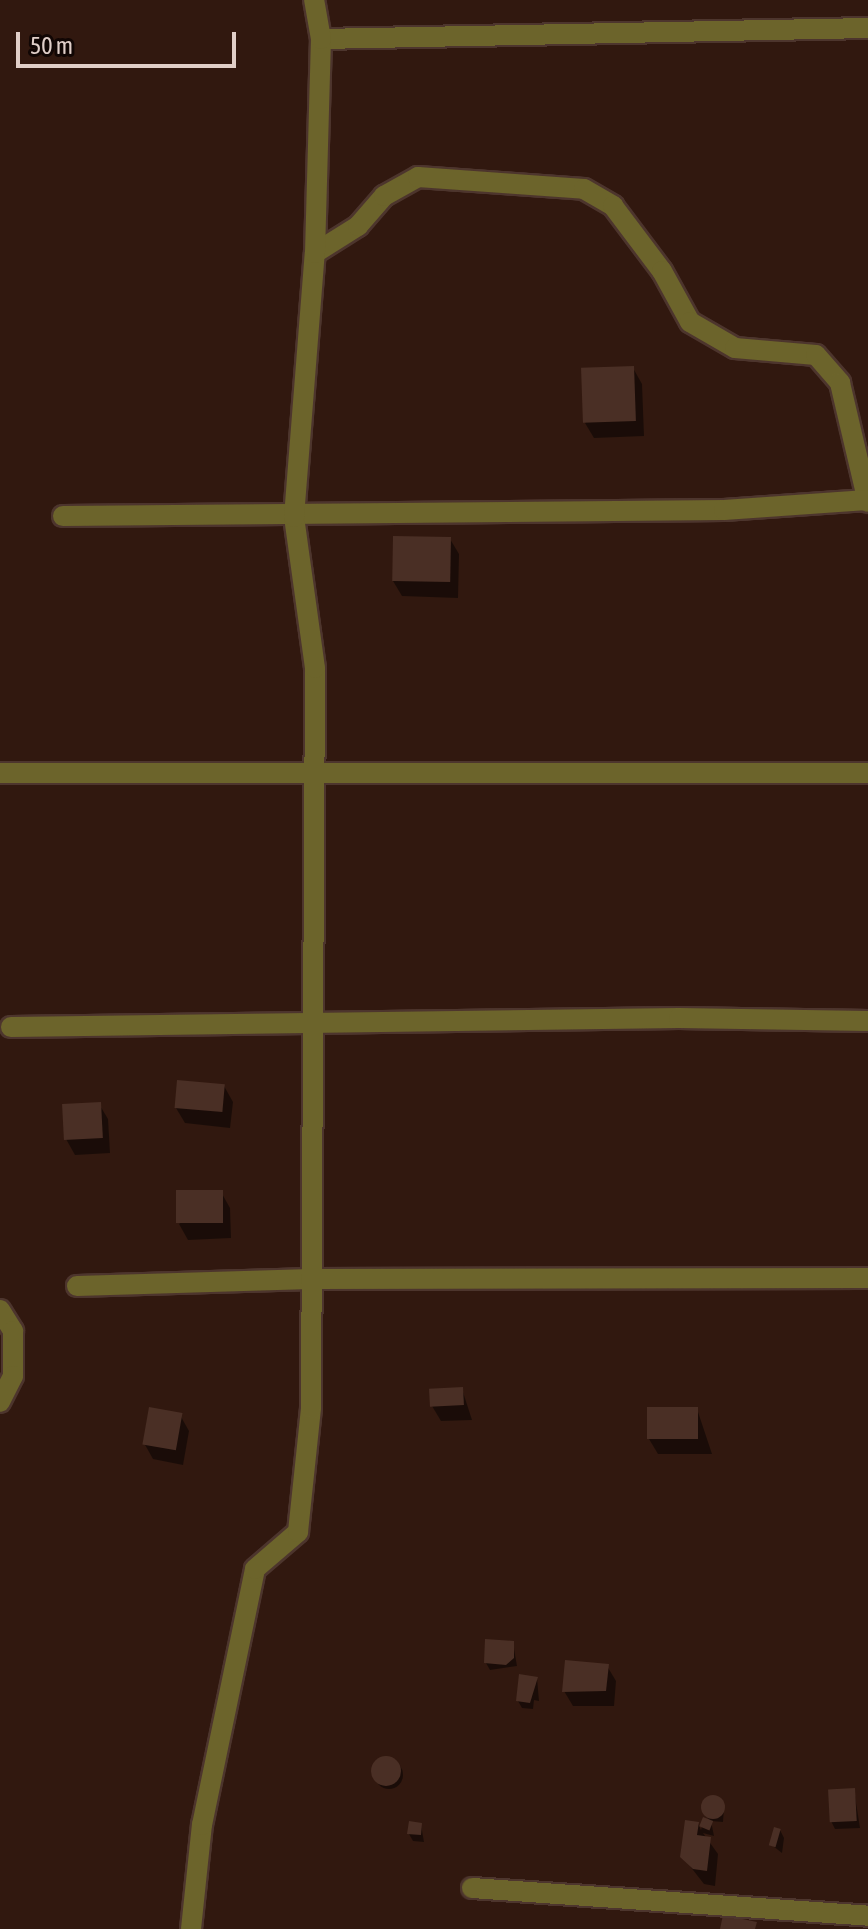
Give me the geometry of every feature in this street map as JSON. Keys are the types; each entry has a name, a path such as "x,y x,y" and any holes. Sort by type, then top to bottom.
{"street":[{"path":"191,1929 202,1825 255,1569 298,1532 311,1408 315,668 294,517 315,253 321,39 314,0"},
{"path":"321,39 868,28"},
{"path":"63,516 294,517 724,510 868,501 840,383 816,355 735,348 690,322 662,271 613,206 584,189 418,177 384,196 358,226 315,253"},
{"path":"0,773 868,773"},
{"path":"11,1027 679,1018 868,1021"},
{"path":"77,1286 311,1279 868,1278"},
{"path":"0,1310 13,1331 13,1376 0,1402"},
{"path":"472,1888 868,1916"}],"building":[{"path":"634,366 636,421 583,423 581,368"},
{"path":"393,536 451,537 450,582 392,581"},
{"path":"177,1080 225,1084 222,1112 175,1108"},
{"path":"101,1102 103,1138 64,1140 62,1104"},
{"path":"176,1190 223,1190 223,1223 176,1223"},
{"path":"463,1387 464,1405 430,1407 429,1389"},
{"path":"149,1407 182,1413 176,1450 142,1444"},
{"path":"647,1407 698,1407 698,1439 647,1439"},
{"path":"485,1639 514,1641 514,1658 506,1665 484,1663"},
{"path":"565,1660 609,1664 606,1691 562,1692"},
{"path":"519,1674 538,1677 530,1703 516,1701"},
{"path":"386,1756 396,1761 401,1771 396,1781 386,1786 376,1781 371,1771 376,1761"},
{"path":"855,1788 857,1821 830,1822 828,1789"},
{"path":"713,1795 724,1802 725,1807 718,1818 713,1819 702,1812 701,1807 708,1796"},
{"path":"703,1817 713,1821 709,1830 699,1826"},
{"path":"685,1820 699,1822 697,1835 711,1837 707,1871 693,1869 680,1857"},
{"path":"409,1821 422,1823 421,1835 407,1834"},
{"path":"774,1827 781,1829 775,1847 769,1845"},
{"path":"723,1915 757,1922 755,1929 720,1929"}]}
